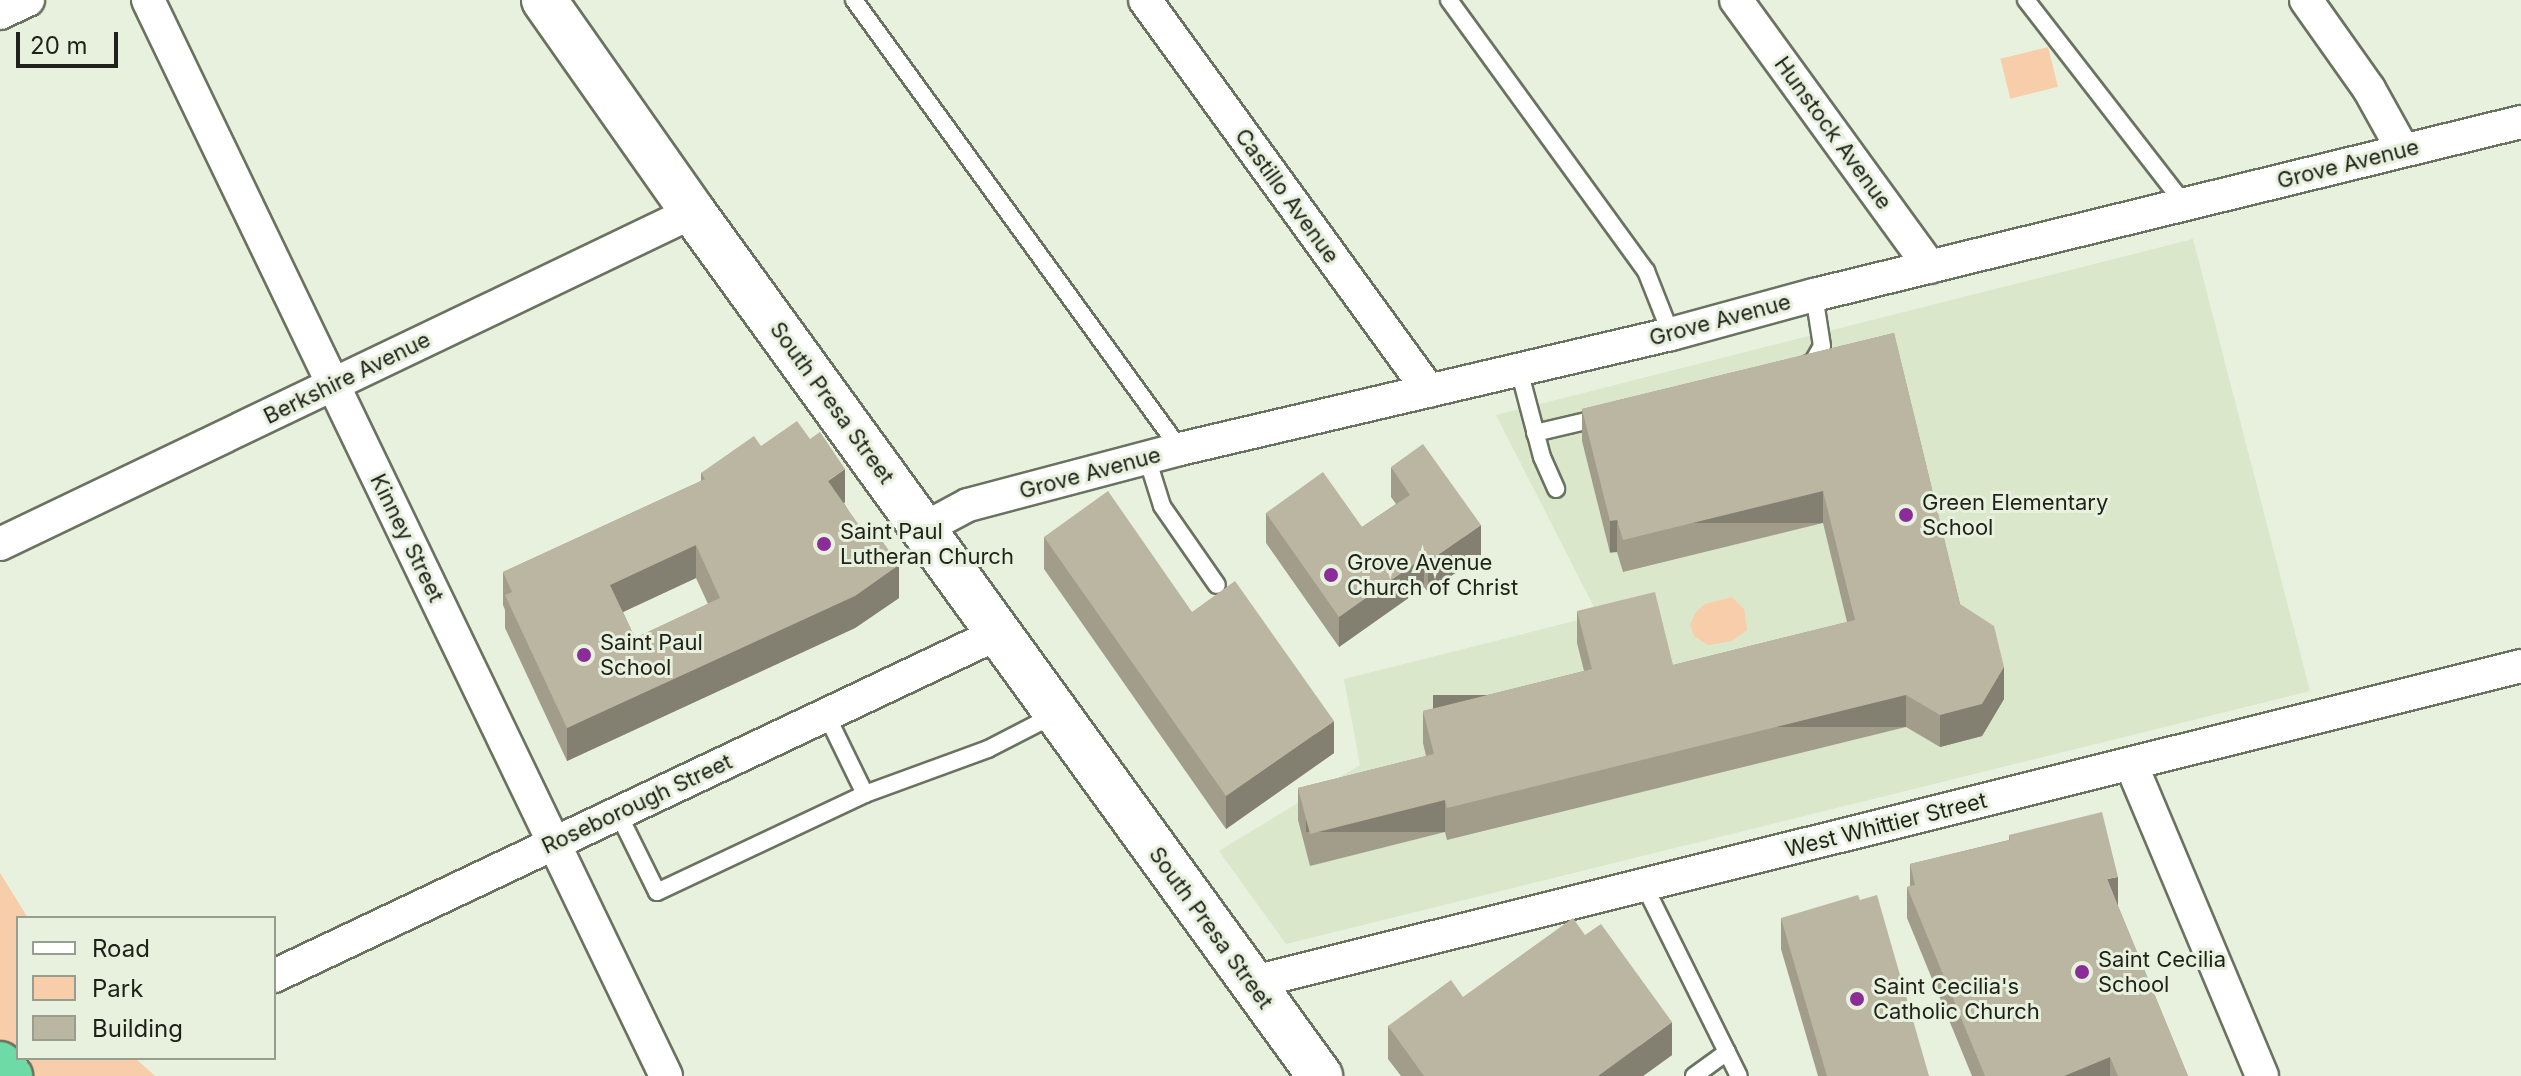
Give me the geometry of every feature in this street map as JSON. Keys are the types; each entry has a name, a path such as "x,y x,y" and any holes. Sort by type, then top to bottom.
{"highway":[{"path":"0,1064 10,1076"}],"main road":[{"name":"South Presa Street","path":"544,0 693,212 1001,632 1056,713 1320,1076"}],"street":[{"path":"0,13 28,0"},
{"name":"Kinney Street","path":"148,0 666,1076"},
{"name":"Castillo Avenue","path":"1145,0 1429,391"},
{"name":"Hunstock Avenue","path":"1736,0 1930,267"},
{"path":"2306,0 2369,89 2403,150"},
{"name":"Grove Avenue","path":"923,529 968,505 1180,449 1671,334 1814,295 2521,122"},
{"name":"Berkshire Avenue","path":"0,544 693,212"},
{"name":"Roseborough Street","path":"276,975 1001,632"},
{"name":"West Whittier Street","path":"1250,983 2521,666"},
{"path":"2131,764 2262,1076"}],"lane":[{"path":"854,0 1180,449"},
{"path":"1449,0 1646,271 1671,334"},
{"path":"2026,0 2184,204"},
{"path":"1791,373 1813,362 1822,346 1814,295"},
{"path":"1519,370 1535,433 1556,489"},
{"path":"1535,433 1625,411"},
{"path":"1147,458 1162,506 1217,585"},
{"path":"618,813 657,892 865,794 988,749 1056,713"},
{"path":"826,714 865,794"},
{"path":"1644,885 1739,1076"},
{"path":"1694,1076 1727,1052"}],"shaded area":[{"name":"Green Elementary School","path":"2193,239 2310,691 1286,944 1219,851 1360,765 1344,679 1598,615 1496,415"}],"green space":[{"path":"2048,47 2058,87 2010,99 2000,59"},
{"path":"1732,597 1744,609 1747,630 1732,641 1708,645 1694,636 1690,625 1696,612 1705,604"},
{"path":"0,873 27,916 16,916 16,1060 137,1060 155,1076 0,1076"}],"building":[{"path":"1894,333 1960,604 1994,626 2004,667 1982,704 1940,715 1906,695 1447,808 1445,800 1310,834 1298,788 1434,754 1423,711 1592,669 1577,611 1655,592 1673,665 1855,620 1823,491 1623,540 1617,520 1610,521 1582,409"},
{"path":"797,421 810,439 820,432 845,469 828,481 868,538 876,532 899,565 855,596 567,728 505,595 512,592 503,572 705,479 701,473 754,436 761,446","holes":["696,545 720,598 635,638 610,585"]},
{"path":"1423,444 1481,525 1428,562 1424,557 1339,617 1266,513 1323,472 1362,527 1410,495 1391,467"},
{"path":"1108,491 1192,612 1235,581 1334,721 1226,796 1044,537"},
{"path":"2102,812 2118,877 2107,879 2188,1076 2118,1076 2110,1057 2064,1076 1985,1076 1907,887 1915,885 1910,864 2010,840 2009,835"},
{"name":"Saint Cecilia's Catholic Church","path":"1858,895 1860,900 1877,895 1929,1076 1827,1076 1781,918"},
{"path":"1573,918 1585,935 1601,924 1672,1022 1598,1076 1424,1076 1388,1026 1451,980 1463,997"}],"place":[{"name":"Green Elementary School","path":"1906,515"},
{"name":"Saint Paul Lutheran Church","path":"824,544"},
{"name":"Grove Avenue Church of Christ","path":"1331,575"},
{"name":"Saint Paul School","path":"584,655"},
{"name":"Saint Cecilia School","path":"2082,972"},
{"name":"Saint Cecilia's Catholic Church","path":"1857,999"}]}
